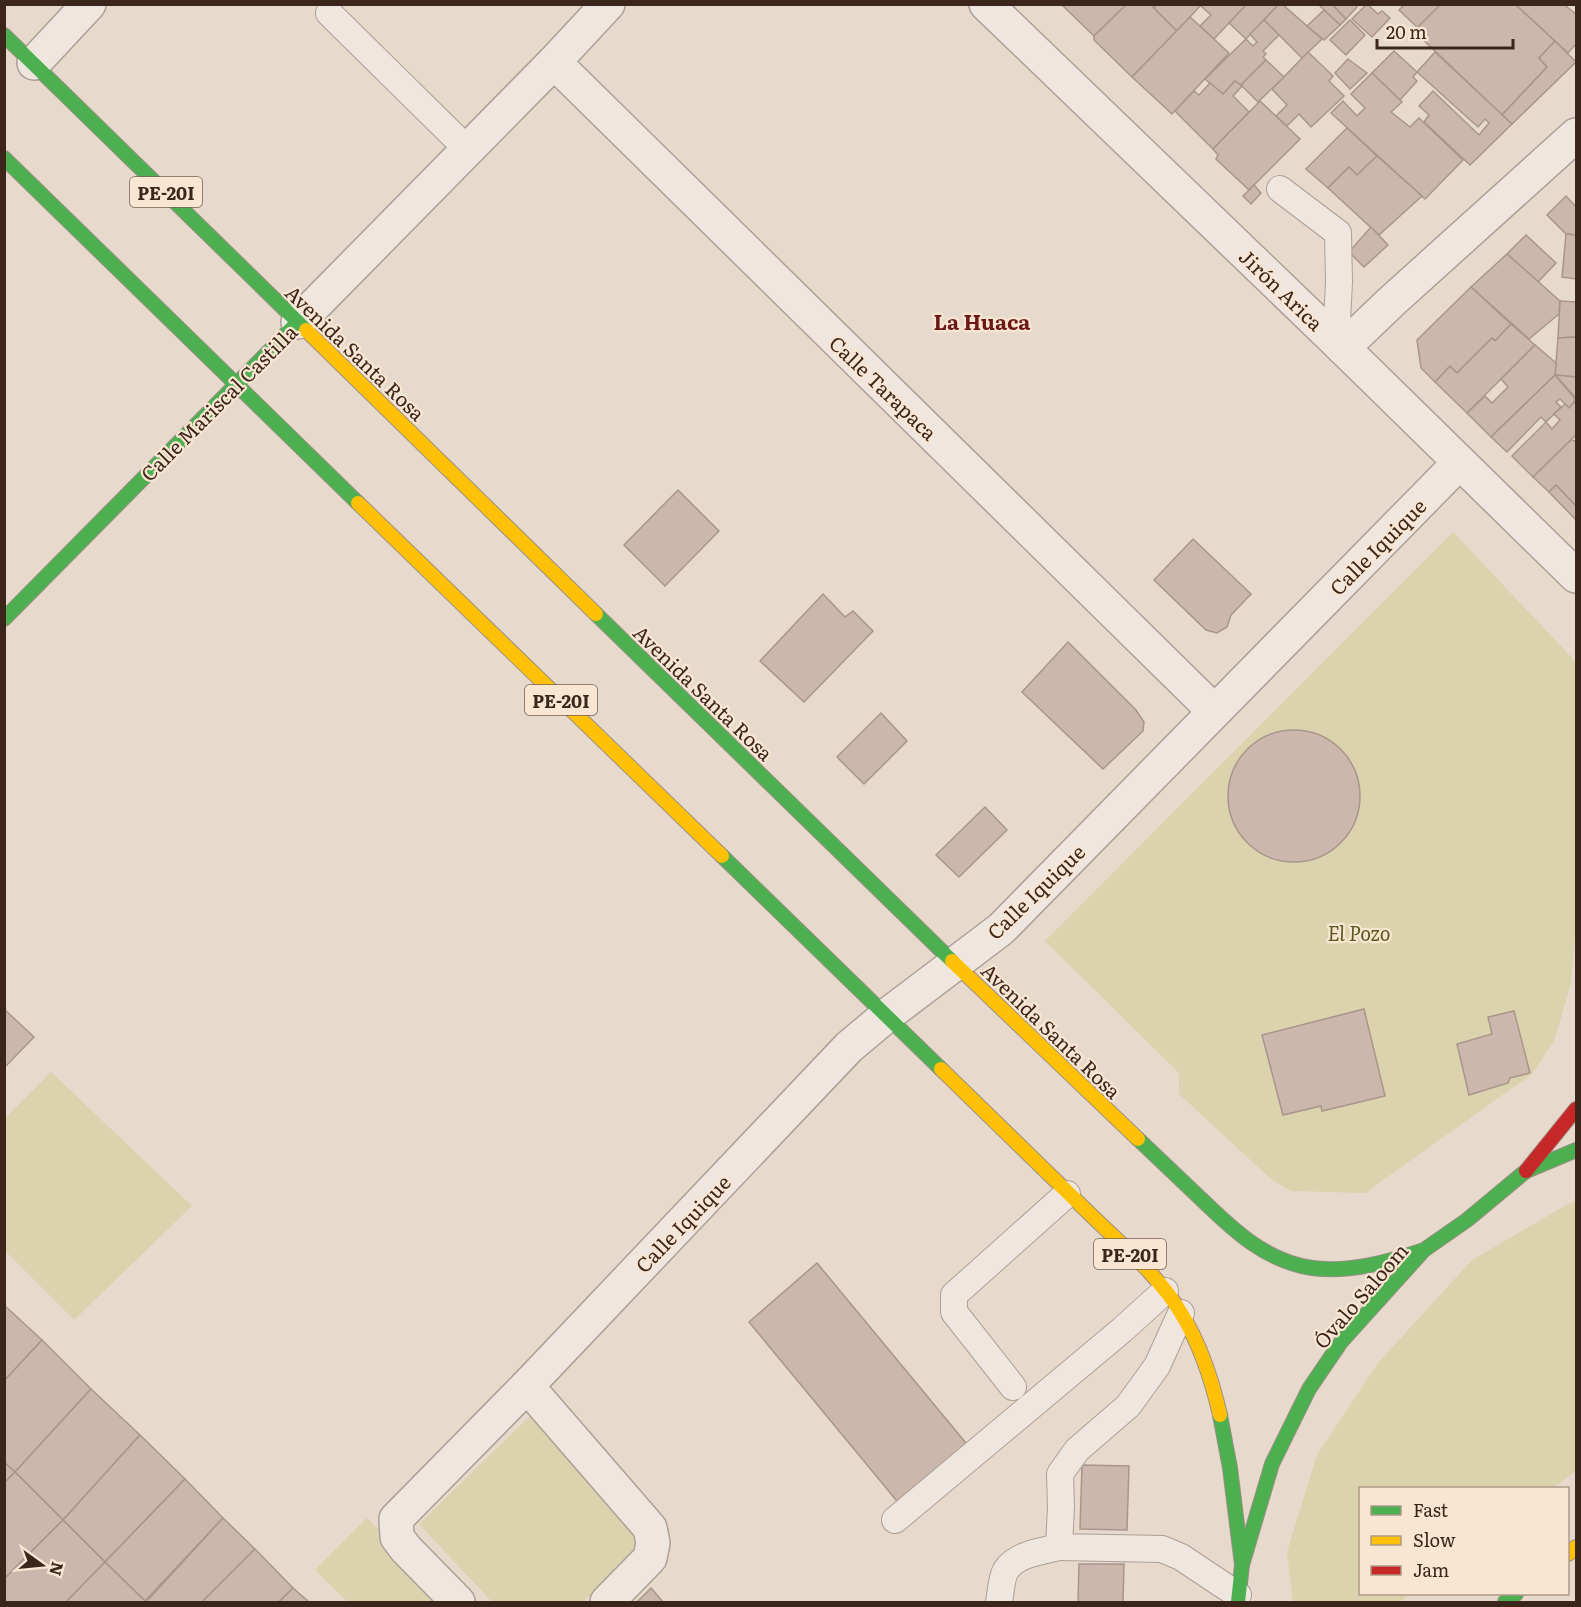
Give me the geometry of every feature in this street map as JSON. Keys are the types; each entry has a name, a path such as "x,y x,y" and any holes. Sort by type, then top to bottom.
{"main road":[{"name":"Avenida Santa Rosa","path":"4,35 996,1005 1208,1206 1250,1242 1289,1263 1306,1268 1362,1268 1392,1262 1424,1250"},
{"name":"PE-20I","path":"4,158 1122,1245 1165,1292 1181,1313 1212,1380 1228,1456 1242,1565"},
{"name":"Calle Mariscal Castilla","path":"4,619 298,322"},
{"path":"1526,1171 1576,1109"},
{"name":"Óvalo Saloom","path":"1238,1599 1242,1565 1272,1464 1309,1389 1341,1342 1424,1250 1467,1220 1526,1171 1576,1150"}],"street":[{"path":"34,63 89,4"},
{"name":"Calle Mariscal Castilla","path":"298,322 554,62 608,4"},
{"name":"Jirón Arica","path":"987,4 1576,576"},
{"name":"Calle Tarapaca","path":"554,62 1214,711"},
{"path":"1340,345 1576,135"},
{"name":"Calle Iquique","path":"458,1602 406,1549 397,1536 396,1518 527,1386 843,1054 886,1016 1001,929 1459,463"},
{"path":"527,1386 650,1528 653,1543 650,1558 607,1602"}],"lane":[{"path":"329,13 468,150"},
{"path":"1280,189 1338,233 1340,345"},
{"path":"1013,1387 954,1312 954,1295 1067,1194"},
{"path":"895,1520 1165,1292"},
{"path":"1059,1547 1060,1474 1077,1450 1128,1406 1157,1366 1181,1313"},
{"path":"999,1602 1006,1570 1030,1554 1059,1547 1162,1549 1181,1557 1238,1599"}],"green space":[{"name":"El Pozo","path":"1453,532 1576,662 1576,926 1571,984 1554,1041 1532,1074 1365,1193 1291,1191 1272,1180 1179,1094 1179,1073 1045,941"},
{"path":"51,1072 192,1206 74,1320 5,1251 5,1118"},
{"path":"1576,1202 1576,1471 1554,1487 1359,1487 1359,1595 1410,1595 1399,1602 1293,1602 1287,1552 1317,1455 1378,1363 1472,1260 1568,1204"},
{"path":"530,1416 647,1541 583,1602 492,1602 419,1524"},
{"path":"367,1518 452,1602 348,1602 315,1570"}],"building":[{"path":"1061,4 1127,4 1094,36"},
{"path":"1127,4 1150,4 1177,31 1132,77 1094,40 1094,36"},
{"path":"1157,4 1202,4 1177,31 1154,8"},
{"path":"1202,4 1247,4 1214,39 1200,26 1211,15 1201,6"},
{"path":"1247,4 1279,4 1246,39 1229,23"},
{"path":"1279,4 1282,4 1322,39 1302,58 1264,20"},
{"path":"1318,4 1332,4 1346,19 1340,25"},
{"path":"1332,4 1355,4 1357,7 1346,19"},
{"path":"1367,4 1378,14 1382,11 1390,18 1372,37 1352,19"},
{"path":"1405,4 1441,4 1418,28 1399,10"},
{"path":"1441,4 1515,4 1555,41 1539,58 1547,67 1502,115 1414,31"},
{"path":"1515,4 1563,4 1576,14 1576,44 1568,53"},
{"path":"1324,10 1340,25 1324,40 1307,26"},
{"path":"1190,17 1229,53 1172,114 1132,77"},
{"path":"1264,20 1279,35 1263,51 1266,54 1263,57 1266,60 1241,85 1235,81 1223,94 1205,79 1246,39 1253,46 1257,42 1250,34"},
{"path":"1350,20 1365,35 1346,55 1330,40"},
{"path":"1555,41 1576,62 1512,124 1502,115 1547,67 1539,58"},
{"path":"1394,51 1417,72 1413,77 1417,81 1400,100 1372,73"},
{"path":"1308,52 1333,76 1329,81 1344,96 1311,127 1299,114 1287,126 1276,116 1287,105 1272,89"},
{"path":"1435,52 1512,124 1470,165 1424,122 1429,115 1419,106 1433,91 1479,135 1489,123 1485,119 1478,127 1417,72"},
{"path":"1348,59 1367,73 1350,89 1335,73"},
{"path":"1266,60 1284,77 1258,102 1241,85"},
{"path":"1372,73 1402,102 1391,112 1410,127 1419,118 1463,160 1425,199 1331,113 1343,101 1357,116 1365,108 1351,94"},
{"path":"1235,81 1242,86 1233,96 1249,112 1213,149 1175,111 1194,91 1199,95 1210,83 1223,94"},
{"path":"1260,101 1300,139 1249,190 1216,159 1218,155 1213,149"},
{"path":"1347,128 1377,156 1357,175 1349,167 1328,188 1306,169"},
{"path":"1377,156 1422,196 1379,235 1328,188 1349,167 1357,175"},
{"path":"1254,185 1261,193 1251,204 1243,196"},
{"path":"1566,196 1576,207 1576,235 1566,234 1547,215"},
{"path":"1371,227 1388,245 1364,267 1349,252"},
{"path":"1566,234 1576,235 1576,279 1562,277"},
{"path":"1526,235 1556,263 1538,282 1507,254"},
{"path":"1507,254 1560,301 1559,314 1529,339 1471,287"},
{"path":"1471,287 1511,324 1495,341 1492,338 1457,373 1450,366 1435,382 1421,368 1417,340"},
{"path":"1560,301 1576,302 1576,337 1558,338"},
{"path":"1511,324 1535,345 1467,413 1435,382 1450,366 1457,373 1492,338 1495,341"},
{"path":"1576,337 1576,377 1555,375 1558,338"},
{"path":"1535,345 1556,363 1555,375 1491,437 1467,413 1485,396 1492,403 1508,387 1501,379"},
{"path":"1555,375 1576,377 1576,398"},
{"path":"1555,375 1576,400 1569,408 1560,399 1556,402 1561,407 1546,422 1541,417 1507,452 1491,437"},
{"path":"1576,400 1576,435 1533,477 1512,456 1546,422 1552,429 1560,420 1554,414 1565,404 1569,408"},
{"path":"1571,440 1576,441 1576,506 1556,485 1549,492 1533,477"},
{"path":"1556,485 1576,506 1576,520 1549,492"},
{"path":"678,490 719,531 665,586 624,545"},
{"path":"1193,539 1251,594 1231,615 1227,627 1217,633 1206,630 1154,580"},
{"path":"823,594 845,617 853,611 873,631 804,702 760,661"},
{"path":"1068,642 1136,710 1144,722 1143,731 1103,769 1022,692"},
{"path":"881,713 907,741 864,784 837,757"},
{"path":"1294,730 1319,735 1340,750 1355,771 1360,796 1355,821 1340,842 1319,857 1294,862 1269,857 1248,842 1233,821 1228,796 1233,771 1248,750 1269,735"},
{"path":"985,807 1007,830 959,877 936,855"},
{"path":"4,1009 34,1037 4,1068"},
{"path":"1364,1009 1385,1096 1322,1111 1321,1106 1283,1115 1262,1035"},
{"path":"1514,1011 1530,1073 1510,1078 1508,1083 1469,1095 1457,1044 1492,1034 1488,1017"},
{"path":"817,1263 970,1448 901,1506 749,1322"},
{"path":"4,1305 42,1340 4,1381"},
{"path":"42,1340 91,1389 15,1472 4,1462 4,1381"},
{"path":"91,1389 140,1435 63,1520 15,1472"},
{"path":"140,1435 185,1479 105,1562 63,1520"},
{"path":"4,1462 15,1472 4,1483"},
{"path":"1082,1465 1129,1466 1127,1530 1080,1529"},
{"path":"15,1472 63,1520 4,1579 4,1483"},
{"path":"185,1479 223,1518 145,1601 105,1562"},
{"path":"223,1518 255,1549 202,1602 146,1602"},
{"path":"63,1520 105,1562 66,1602 4,1602 4,1579"},
{"path":"255,1549 293,1588 279,1602 202,1602"},
{"path":"105,1562 145,1601 66,1602"},
{"path":"1079,1564 1124,1564 1123,1602 1078,1602"},
{"path":"293,1588 309,1602 279,1602"},
{"path":"651,1588 663,1602 637,1602"}],"traffic: fast":[{"path":"4,35 306,330"},
{"path":"4,158 358,503"},
{"path":"4,619 298,322"},
{"path":"596,614 952,961"},
{"path":"722,856 941,1069"},
{"path":"1138,1139 1236,1231 1264,1251 1279,1258 1312,1268 1340,1269 1383,1262 1424,1250"},
{"path":"1238,1602 1242,1565 1272,1464 1309,1389 1341,1342 1424,1250 1467,1220 1526,1171 1576,1150"},
{"path":"1220,1415 1230,1468 1242,1565"},
{"path":"1505,1602 1515,1595"}],"traffic: slow":[{"path":"306,330 596,614"},
{"path":"358,503 722,856"},
{"path":"952,961 1138,1139"},
{"path":"941,1069 1128,1250 1162,1286 1181,1313 1200,1350 1220,1415"},
{"path":"1569,1553 1576,1547"}],"traffic: jam":[{"path":"1526,1171 1576,1109"}],"district":[{"name":"La Huaca","path":"982,320"}]}
